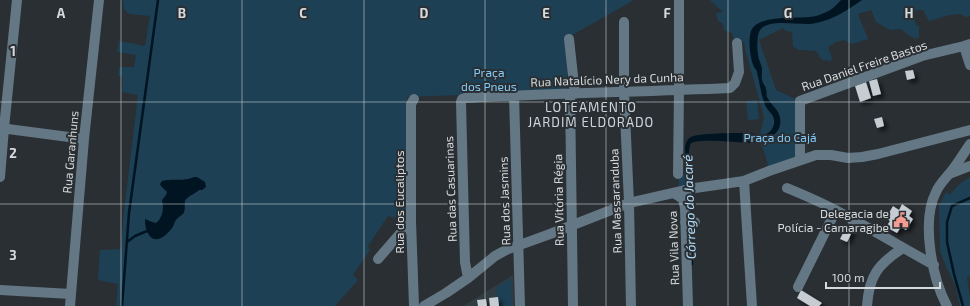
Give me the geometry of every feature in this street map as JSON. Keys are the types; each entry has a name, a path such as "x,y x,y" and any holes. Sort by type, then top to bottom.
{"street":[{"path":"0,177 2,128 17,0"},
{"name":"Rua Garanhuns","path":"70,306 84,139 99,0"},
{"path":"678,174 679,0"},
{"name":"Rua Massaranduba","path":"624,22 624,92 629,203 630,306"},
{"name":"Rua Vitória Régia","path":"569,39 572,94 573,306"},
{"name":"Rua Natalício Nery da Cunha","path":"462,99 514,95 730,88 736,83 739,72 737,43"},
{"path":"967,45 970,65"},
{"name":"Rua Daniel Freire Bastos","path":"800,160 800,101 922,56 967,45"},
{"name":"Rua dos Jasmins","path":"514,95 520,306"},
{"name":"Rua dos Eucaliptos","path":"414,99 411,104 411,222 414,306"},
{"name":"Rua das Casuarinas","path":"462,99 465,262 468,278"},
{"path":"2,128 84,139"},
{"path":"424,306 468,278 495,256 506,250 629,203 695,188 744,181 768,171 816,155 831,155 848,158 862,157 970,130"},
{"path":"947,306 937,278 932,256 929,213 936,192 970,144"},
{"path":"949,174 970,166"},
{"path":"744,181 752,306"},
{"path":"787,188 836,210 934,265"},
{"name":"Rua Vila Nova","path":"676,193 684,203 690,222 688,306"},
{"path":"798,287 836,210"},
{"path":"378,259 411,222"},
{"path":"868,306 868,291 873,278 889,257 903,248"},
{"path":"0,290 71,294"}],"shaded area":[{"path":"513,275 514,306 463,306"}],"green space":[{"name":"Praça dos Pneus","path":"123,0 634,0 567,38 567,96 460,95 407,97 407,209 394,218 388,216 368,246 370,250 353,275 358,280 335,306 116,306 118,284 98,280 100,250 121,249 138,95 122,92 123,77 118,76 119,67 134,67 136,55 117,52 119,41 145,46 150,16 129,14 124,9"},
{"name":"Praça do Cajá","path":"710,0 970,0 970,16 966,17 960,14 949,15 929,21 923,10 916,10 913,14 916,25 919,26 919,37 916,39 900,29 890,30 876,22 871,10 858,14 868,39 852,44 844,40 836,42 828,47 832,58 831,61 822,60 816,51 798,50 793,46 792,32 786,31 783,28 759,40 776,90 800,101 800,160 769,171 759,138 764,117 744,42 738,42 734,39 731,32 725,31 722,23 718,21 716,13 723,12"},
{"path":"757,100 759,119 748,120 746,101"},
{"path":"679,174 686,174 688,190 679,192"},
{"path":"970,177 970,276 967,277 970,306 960,306 955,284 940,251 939,206 946,192 950,195 959,185"},
{"path":"511,278 512,306 499,306 496,288"}],"water":[{"name":"Córrego do Jacaré","path":"841,0 862,0 840,14 822,22 810,24 769,24 763,27 759,32 757,49 758,58 762,68 762,79 766,88 767,97 778,112 780,125 775,134 759,142 704,141 691,143 689,157 692,182 693,218 689,219 685,147 689,139 695,136 727,133 764,135 772,129 774,125 774,118 764,103 757,72 751,59 750,35 755,25 771,19 820,15 836,6"},
{"path":"197,177 205,182 206,187 199,190 186,200 183,214 177,219 173,227 167,233 158,239 152,238 146,230 145,219 156,223 162,215 162,200 167,192 160,184 162,181"}],"building":[{"path":"913,70 915,78 907,80 905,71"},
{"path":"877,79 881,94 873,96 869,81"},
{"path":"866,82 871,98 860,102 855,86"},
{"path":"882,117 884,126 877,128 874,119"},
{"name":"Delegacia de Polícia - Camaragibe","path":"902,204 912,211 909,216 913,219 906,230 901,227 897,233 886,227 890,221 886,218 893,206 899,210"},
{"path":"846,227 853,230 847,242 840,239"},
{"path":"801,290 822,303 819,306 810,306 797,298"},
{"path":"498,297 499,306 490,306 489,298"},
{"path":"486,299 487,306 478,306 477,300"}],"waterway":[{"path":"122,306 129,213 158,0"},
{"path":"963,306 947,242 947,222 952,206 970,198"},
{"name":"Córrego do Jacaré","path":"691,225 692,264"},
{"path":"127,242 135,236 147,231"}],"place":[{"name":"Delegacia de Polícia - Camaragibe","path":"901,220"}],"district":[{"name":"LOTEAMENTO JARDIM ELDORADO","path":"591,114"}]}
